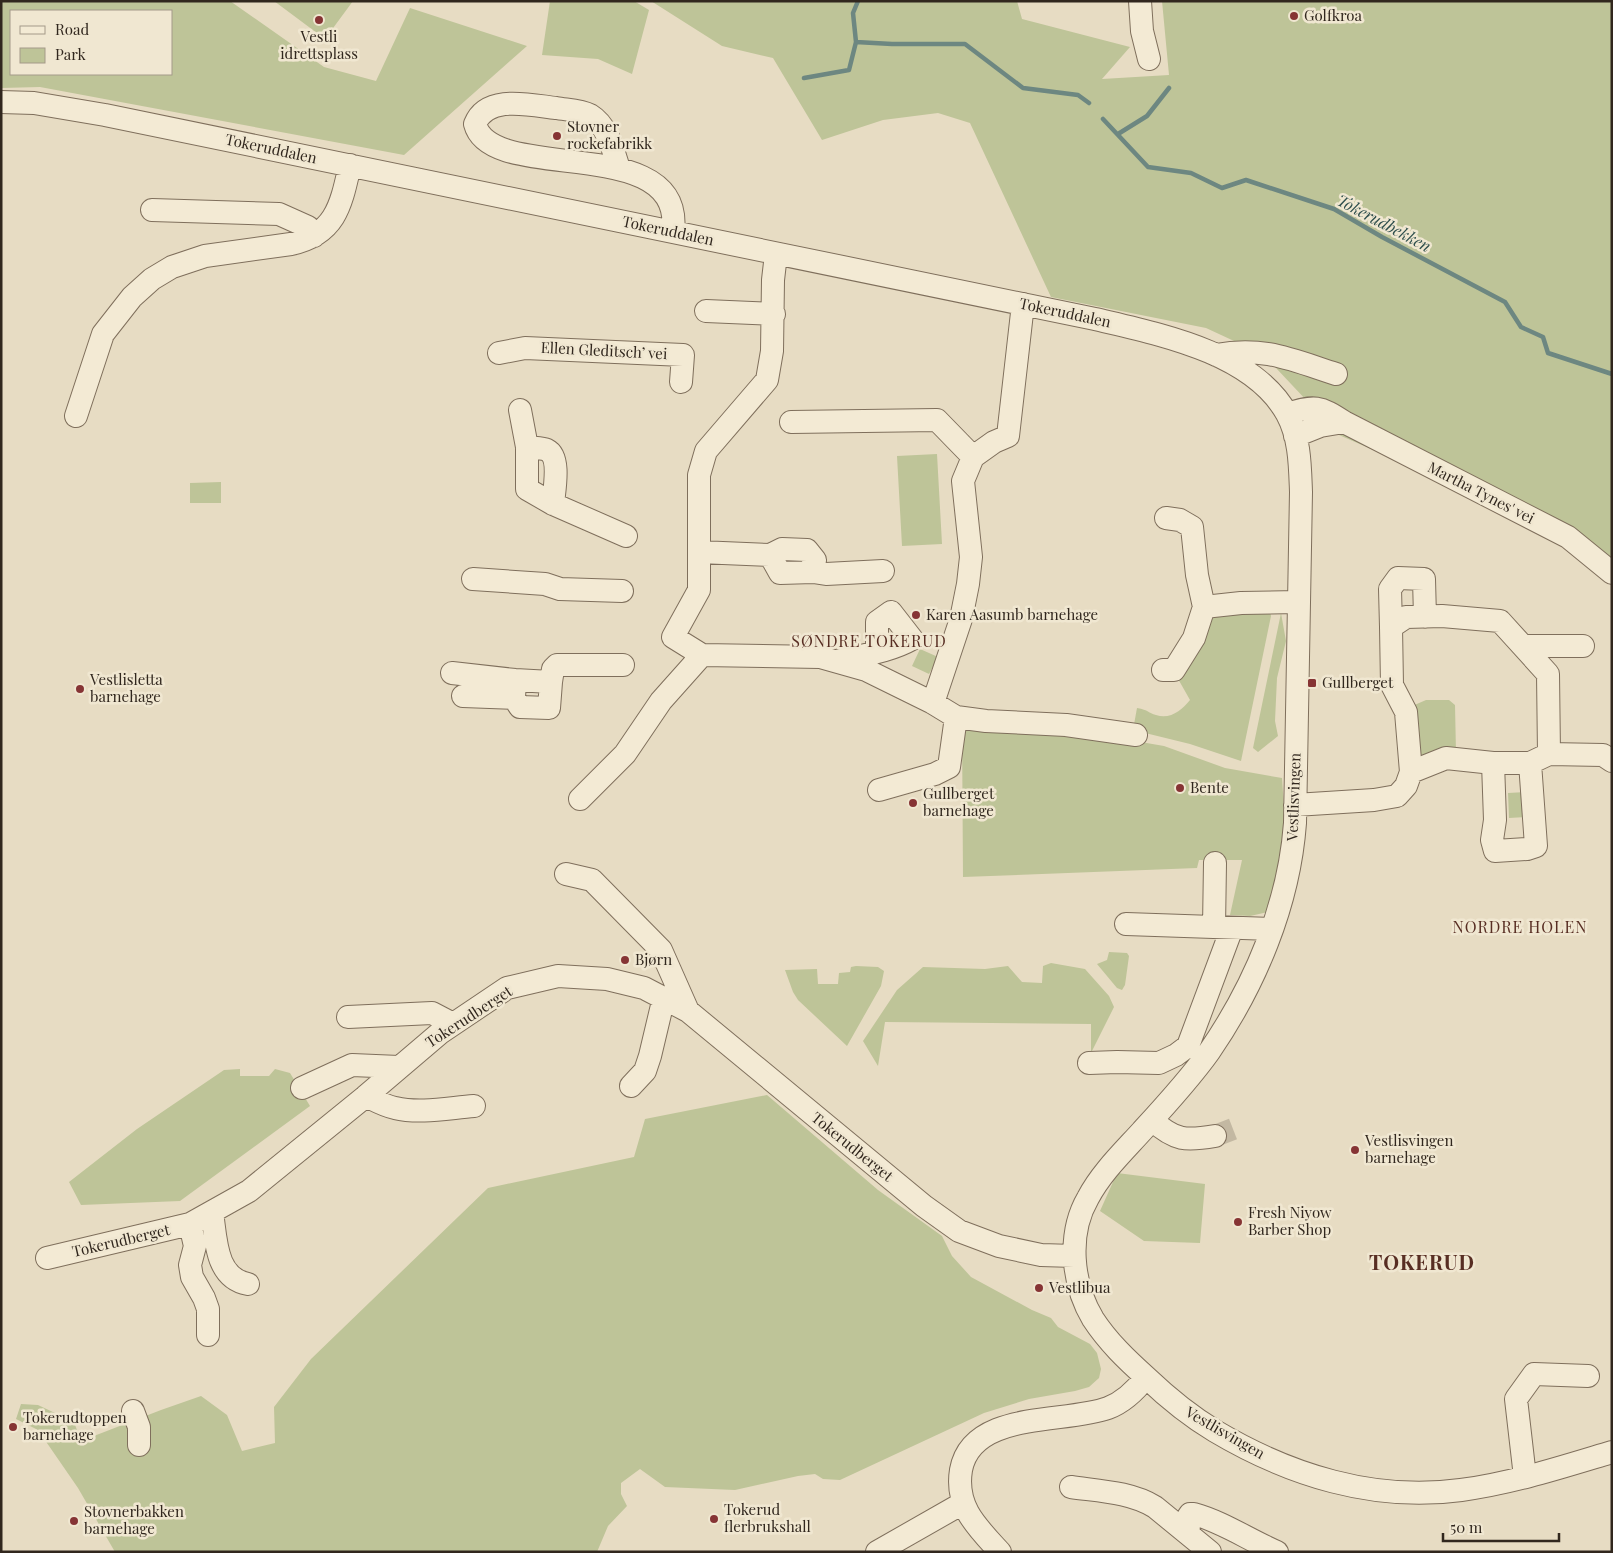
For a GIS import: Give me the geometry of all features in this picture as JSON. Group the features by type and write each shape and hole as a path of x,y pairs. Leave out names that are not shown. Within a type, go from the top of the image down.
{"street":[{"path":"1140,1 1142,31 1149,58"},
{"name":"Tokeruddalen","path":"1,102 34,102 77,110 1135,328 1216,356 1255,377 1267,388 1287,414 1295,436"},
{"path":"619,169 609,139 601,126 590,116 580,111 526,104 501,104 481,112 474,124 480,136 514,153 619,169 639,175 654,183 664,193 674,212 673,232"},
{"path":"76,416 103,334 132,297 152,279 172,266 205,256 291,244 314,236 326,226 340,205 350,165"},
{"path":"152,210 279,214 308,227 314,236"},
{"path":"776,254 773,280 772,350 767,380 706,450 699,475 699,590 673,637 702,656 820,657 866,670 933,703 956,717 986,721 1066,725 1136,735"},
{"path":"933,703 961,619 968,584 971,557 963,481 972,457 994,442 1008,436 1023,304"},
{"path":"706,311 774,314"},
{"name":"Ellen Gleditsch’ vei","path":"499,353 525,348 683,355 681,382"},
{"path":"1216,356 1243,352 1270,353 1336,374"},
{"name":"Martha Tynes' vei","path":"1287,414 1309,408 1326,411 1532,520 1568,537 1612,573"},
{"path":"520,410 527,447 547,450 554,456 556,471 554,504 626,536"},
{"path":"791,422 937,420 972,457"},
{"path":"1295,436 1320,426 1344,422"},
{"name":"Vestlisvingen","path":"1295,436 1300,459 1296,805 1294,842 1285,889 1272,929 1252,977 1226,1026 1198,1067 1105,1172 1087,1199 1078,1222 1075,1242 1074,1256 1079,1285 1092,1317 1121,1354 1180,1407 1215,1431 1263,1456 1327,1481 1376,1490 1418,1493 1458,1491 1525,1477 1612,1452"},
{"path":"1163,670 1174,670 1194,638 1204,607 1197,575 1192,527 1180,520 1166,518"},
{"path":"699,552 770,554 782,548 807,550 815,560 813,572 826,574 883,571"},
{"path":"1296,805 1374,800 1397,796 1406,786 1410,772 1406,712 1392,685 1390,589 1398,578 1424,579 1425,617"},
{"path":"472,579 545,584 560,590 622,591"},
{"path":"1204,607 1241,603 1298,602"},
{"path":"1391,627 1406,618 1442,616 1500,621 1548,674 1540,758 1536,846 1527,849 1496,851 1492,840 1496,820 1494,763"},
{"path":"1524,646 1583,646"},
{"path":"836,662 877,652"},
{"path":"580,798 625,754 661,701 702,656"},
{"path":"463,696 551,682 553,669 557,665 623,665"},
{"path":"452,673 515,689"},
{"path":"879,790 935,774 949,767 956,717"},
{"path":"1410,772 1446,758 1494,763 1540,758 1603,755 1612,761"},
{"path":"1089,1064 1117,1062 1159,1063 1176,1056 1188,1046 1223,928 1215,863"},
{"path":"566,874 592,880 661,950 688,1011"},
{"path":"1126,924 1272,929"},
{"name":"Tokerudberget","path":"48,1258 190,1224 212,1212 249,1191 453,1024 507,988 558,976 607,979 644,988 664,997 688,1011 948,1224 968,1234 1020,1252 1074,1256"},
{"path":"631,1086 645,1071 664,997"},
{"path":"348,1017 432,1013 453,1024"},
{"path":"302,1088 352,1065 399,1067"},
{"path":"366,1096 389,1107 407,1110 423,1111 474,1106"},
{"path":"1152,1120 1164,1131 1177,1138 1192,1140 1215,1136"},
{"path":"212,1212 217,1249 222,1265 231,1277 248,1284"},
{"path":"190,1224 195,1246 190,1265 192,1277 208,1309 208,1335"},
{"path":"1525,1477 1516,1399 1534,1374 1588,1376"},
{"path":"878,1552 953,1514 965,1456 985,1435 1020,1423 1081,1415 1110,1407 1135,1391 1146,1377"},
{"path":"133,1411 139,1428 139,1445"},
{"path":"1071,1487 1151,1499 1188,1525 1210,1552"},
{"path":"953,1514 974,1523 1000,1552"},
{"path":"1188,1525 1190,1514 1194,1514 1218,1522 1277,1552"}],"green space":[{"path":"1,1 230,1 324,67 376,81 410,8 527,46 404,155 40,87 1,88"},
{"name":"Vestli idrettsplass","path":"274,1 353,1 325,39"},
{"path":"550,1 634,1 649,10 632,74 598,59 542,55"},
{"path":"651,1 1017,1 1022,19 1130,47 1102,79 1169,75 1162,1 1612,1 1612,573 1532,519 1339,435 1276,368 1247,347 1206,328 1051,297 970,123 938,113 883,120 822,140 773,58 722,46"},
{"path":"937,454 942,544 902,546 897,456"},
{"path":"221,482 221,503 190,503 190,483"},
{"path":"1269,609 1271,616 1241,761 1190,744 1133,730 1137,708 1156,715 1166,716 1175,713 1190,700 1177,677 1205,624 1217,613"},
{"path":"1281,613 1286,641 1277,678 1275,721 1278,736 1258,752 1253,748"},
{"path":"920,649 938,657 929,674 912,666"},
{"path":"1426,700 1449,700 1455,705 1456,753 1415,760 1410,707"},
{"path":"962,725 1100,735 1164,746 1225,768 1282,778 1285,822 1282,855 1268,912 1250,916 1230,915 1242,860 1199,860 1197,868 963,877"},
{"path":"1526,792 1527,817 1509,818 1508,793"},
{"path":"1109,952 1127,953 1129,956 1125,985 1122,990 1117,988 1097,964 1107,960"},
{"path":"1051,963 1085,969 1109,996 1114,1007 1091,1053 1091,1024 885,1022 878,1066 863,1041 897,990 923,967 985,969 1008,966 1022,982 1042,983 1043,966"},
{"path":"851,967 878,967 884,971 881,986 847,1046 798,1000 785,970 817,969 818,984 838,984 839,973 850,972"},
{"path":"240,1069 240,1076 269,1076 275,1069 290,1073 310,1106 180,1201 81,1205 69,1182 137,1129 224,1070"},
{"path":"767,1095 878,1190 942,1236 952,1256 971,1277 1032,1310 1051,1318 1058,1327 1090,1344 1097,1353 1101,1369 1099,1378 1089,1387 1029,1399 984,1413 840,1480 823,1479 815,1474 735,1490 665,1487 640,1469 621,1483 621,1494 627,1506 608,1526 597,1552 115,1552 78,1488 38,1430 16,1419 21,1404 38,1405 74,1422 81,1441 201,1396 227,1415 242,1451 275,1443 274,1407 311,1359 488,1188 634,1157 645,1119"},
{"path":"1117,1173 1205,1184 1200,1243 1144,1241 1100,1211"}],"waterway":[{"path":"856,42 853,13 858,1"},
{"name":"Tokerudbekken","path":"804,78 849,70 856,42 965,44 1023,88 1078,95 1089,103"},
{"path":"1118,134 1147,116 1169,88"},
{"name":"Tokerudbekken","path":"1103,119 1148,167 1191,173 1222,188 1246,180 1334,209 1382,237 1505,302 1521,327 1543,337 1548,353 1612,374"}],"tunnel":[{"path":"1215,1136 1233,1129"}],"place":[{"name":"Golfkroa","path":"1294,16"},
{"name":"Vestli idrettsplass","path":"319,20"},
{"name":"Stovner rockefabrikk","path":"557,136"},
{"name":"Karen Aasumb barnehage","path":"916,615"},
{"name":"Gullberget","path":"1312,683"},
{"name":"Vestlisletta barnehage","path":"80,689"},
{"name":"Bente","path":"1180,788"},
{"name":"Gullberget barnehage","path":"913,803"},
{"name":"Bjørn","path":"625,960"},
{"name":"Vestlisvingen barnehage","path":"1355,1150"},
{"name":"Fresh Niyow Barber Shop","path":"1238,1222"},
{"name":"Vestlibua","path":"1039,1288"},
{"name":"Tokerudtoppen barnehage","path":"13,1427"},
{"name":"Tokerud flerbrukshall","path":"714,1519"},
{"name":"Stovnerbakken barnehage","path":"74,1521"}],"district":[{"name":"SØNDRE TOKERUD","path":"869,641"},
{"name":"NORDRE HOLEN","path":"1520,927"},
{"name":"TOKERUD","path":"1422,1263"}]}
